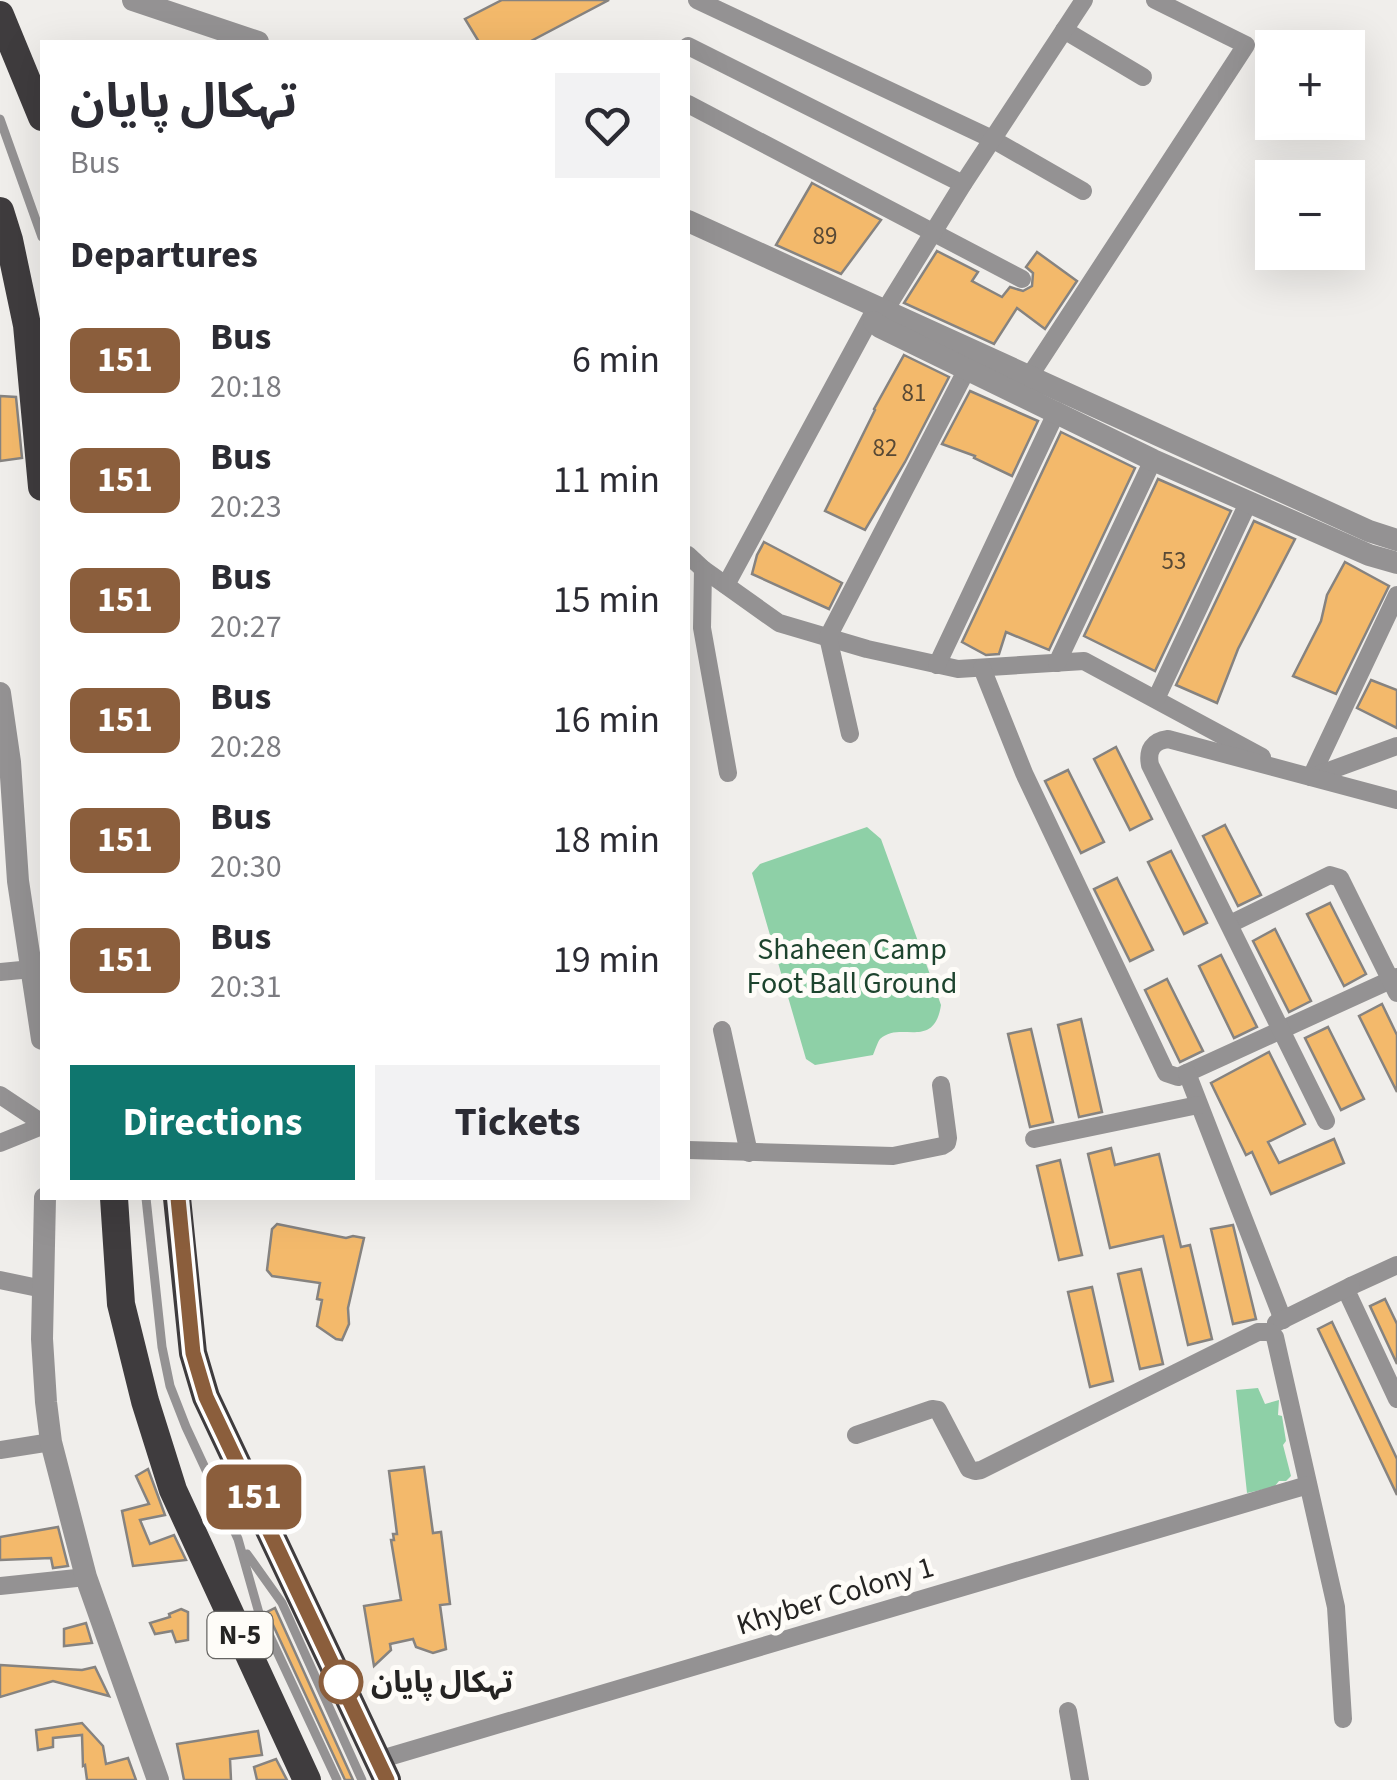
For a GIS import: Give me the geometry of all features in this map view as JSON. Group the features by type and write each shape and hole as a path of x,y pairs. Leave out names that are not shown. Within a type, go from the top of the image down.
{"highway":[{"path":"0,15 40,112"},
{"path":"0,211 27,325 40,465"},
{"name":"N-5","path":"114,1200 122,1304 173,1490 306,1780"},
{"name":"N-5","path":"178,1200 193,1353 206,1397 376,1773"}],"street":[{"path":"132,0 252,40"},
{"path":"697,0 992,139 1083,191"},
{"path":"726,585 872,310 932,232 1084,0"},
{"path":"1029,377 1246,45 1155,0"},
{"path":"1064,30 1142,77"},
{"path":"690,47 963,184"},
{"path":"690,105 1022,279"},
{"path":"690,222 872,310 1397,540"},
{"path":"872,310 880,327 966,371 1248,503 1369,555 1397,563"},
{"path":"850,734 828,638 966,371"},
{"path":"937,665 1057,411"},
{"path":"1057,663 1153,460"},
{"path":"1156,700 1248,503"},
{"path":"693,561 779,623 867,649 958,669 1084,661 1289,771"},
{"path":"693,561 728,773"},
{"path":"1312,777 1397,595"},
{"path":"982,668 1024,774 1166,1074 1178,1077 1282,1028 1395,983 1336,876 1330,875 1230,924"},
{"path":"0,694 10,762 18,881 40,1025"},
{"path":"1326,1121 1148,755 1159,740 1168,739 1397,800"},
{"path":"1312,777 1397,746"},
{"path":"0,972 32,969"},
{"path":"722,1030 749,1153"},
{"path":"1186,1073 1283,1320"},
{"path":"690,1150 893,1156 942,1146 948,1138 941,1085"},
{"path":"1,1097 40,1123"},
{"path":"1034,1138 1198,1105"},
{"path":"0,1143 40,1125"},
{"path":"45,1200 42,1339 51,1442 86,1577 158,1780"},
{"path":"856,1435 938,1410 969,1469 981,1470 1397,1264"},
{"path":"0,1280 43,1288"},
{"path":"1351,1286 1347,1292 1349,1299 1397,1398"},
{"path":"1258,1332 1270,1332 1275,1337 1336,1607 1343,1719"},
{"path":"0,1450 51,1442"},
{"name":"Khyber Colony 1","path":"376,1773 1308,1485"},
{"path":"0,1586 86,1577"},
{"path":"1068,1710 1080,1780"}],"lane":[{"path":"0,119 40,231"},
{"path":"146,1200 162,1347 170,1386 186,1428 238,1539 282,1602 376,1773"},
{"path":"238,1539 259,1613 337,1780"}],"green space":[{"name":"Shaheen Camp Foot Ball Ground","path":"867,827 881,839 941,1005 937,1019 924,1031 888,1034 880,1039 873,1055 815,1065 806,1059 752,873 760,864"},
{"path":"1258,1388 1265,1404 1279,1400 1278,1415 1282,1416 1286,1441 1283,1445 1291,1476 1274,1487 1247,1493 1236,1390"}],"building":[{"path":"502,0 609,0 533,40 478,40 465,19"},
{"path":"812,183 881,220 841,274 776,245"},
{"path":"937,251 978,272 972,281 1002,297 1010,287 1023,291 1032,286 1033,273 1026,267 1037,252 1077,281 1045,329 1017,308 994,344 904,303"},
{"path":"904,355 949,377 865,530 825,511"},
{"path":"970,391 1038,421 1012,476 942,444"},
{"path":"0,396 16,397 22,458 0,461"},
{"path":"1061,432 1135,468 1049,650 1006,632 999,654 986,655 962,642"},
{"path":"1158,479 1231,511 1155,671 1084,636"},
{"path":"1254,521 1295,539 1238,649 1217,703 1176,685"},
{"path":"764,542 842,583 829,609 752,574"},
{"path":"1345,562 1389,586 1336,694 1293,676"},
{"path":"1371,680 1397,690 1397,728 1357,708"},
{"path":"1116,747 1152,819 1130,830 1094,759"},
{"path":"1068,770 1104,842 1081,853 1045,781"},
{"path":"1225,825 1261,895 1238,906 1203,836"},
{"path":"1171,851 1207,923 1184,934 1148,862"},
{"path":"1117,878 1153,950 1130,961 1094,889"},
{"path":"1330,903 1366,974 1344,986 1307,914"},
{"path":"1275,929 1311,1001 1289,1012 1253,941"},
{"path":"1221,955 1257,1027 1234,1038 1199,966"},
{"path":"1167,979 1203,1051 1180,1062 1145,990"},
{"path":"1382,1004 1397,1035 1397,1092 1359,1016"},
{"path":"1081,1019 1102,1112 1079,1117 1058,1025"},
{"path":"1328,1027 1364,1099 1341,1110 1305,1038"},
{"path":"1031,1029 1053,1122 1030,1127 1008,1034"},
{"path":"1269,1052 1305,1124 1268,1142 1279,1163 1334,1139 1344,1163 1271,1194 1252,1152 1246,1155 1211,1083"},
{"path":"1111,1148 1115,1165 1159,1154 1181,1247 1190,1245 1212,1339 1188,1345 1163,1236 1110,1248 1088,1154"},
{"path":"1060,1160 1082,1255 1059,1260 1037,1166"},
{"path":"277,1224 364,1238 348,1308 349,1324 342,1340 317,1326 322,1300 317,1299 320,1283 272,1276 267,1270 272,1229"},
{"path":"1233,1225 1256,1319 1233,1324 1211,1229"},
{"path":"1141,1269 1163,1364 1140,1369 1118,1274"},
{"path":"1092,1287 1113,1381 1090,1387 1068,1292"},
{"path":"1385,1299 1397,1324 1397,1364 1370,1306"},
{"path":"1332,1322 1397,1459 1397,1495 1318,1329"},
{"path":"424,1467 433,1533 441,1532 450,1604 440,1605 446,1649 433,1653 416,1647 413,1639 390,1644 391,1650 374,1666 364,1606 401,1600 391,1540 397,1534 389,1471"},
{"path":"148,1469 165,1515 140,1520 150,1544 174,1535 186,1560 133,1566 122,1511 149,1504 136,1476"},
{"path":"58,1527 68,1566 53,1568 51,1558 0,1560 0,1537"},
{"path":"275,1608 353,1780 345,1780 267,1612"},
{"path":"181,1609 188,1612 188,1640 176,1642 172,1631 155,1634 150,1623"},
{"path":"86,1623 92,1643 64,1646 64,1629"},
{"path":"0,1665 82,1670 95,1667 109,1696 53,1681 0,1697"},
{"path":"82,1723 103,1746 106,1764 128,1758 136,1780 87,1780 82,1735 53,1738 53,1747 38,1750 36,1730"},
{"path":"258,1731 262,1755 230,1759 231,1780 184,1780 177,1744"},
{"path":"276,1759 287,1780 257,1780 254,1767"}],"bus line":[{"name":"151","path":"178,1200 193,1353 206,1397 387,1780"}],"place":[{"name":"تہکال پایان","path":"341,1682"}]}
